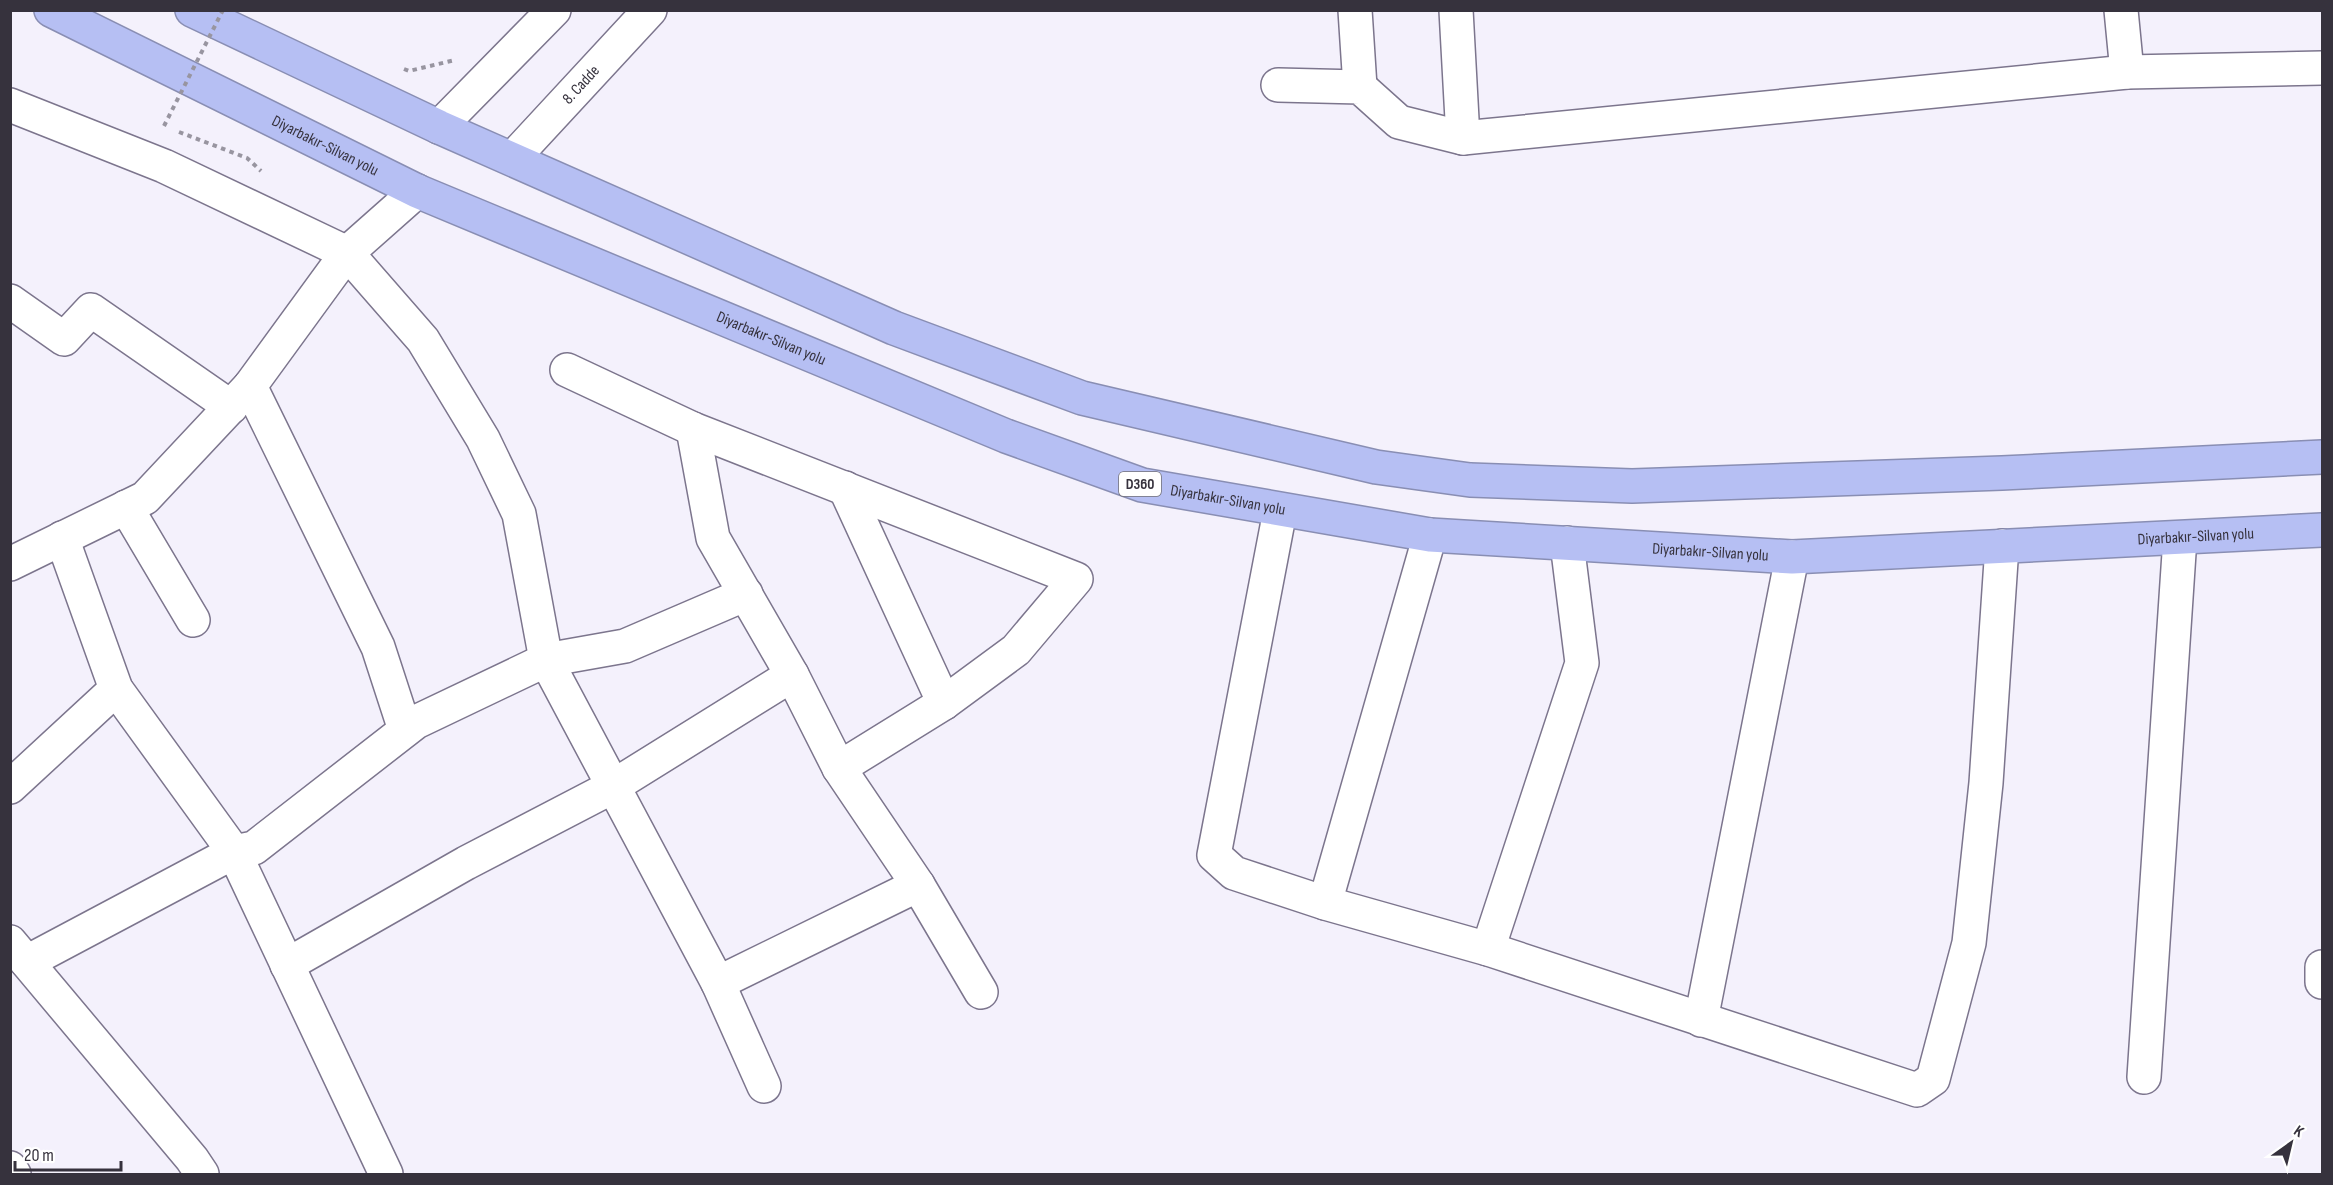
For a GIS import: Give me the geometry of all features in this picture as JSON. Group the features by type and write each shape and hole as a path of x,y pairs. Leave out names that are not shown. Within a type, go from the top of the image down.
{"highway":[{"name":"Diyarbakır-Silvan yolu","path":"51,10 417,191 1006,436 1142,485 1280,511 1430,535 1792,557 2322,530"},
{"path":"192,10 439,127 894,328 1082,398 1376,467 1470,480 1632,486 2002,473 2322,457"}],"street":[{"path":"439,127 554,10"},
{"name":"8. Cadde","path":"513,158 650,10"},
{"path":"1355,10 1360,87"},
{"path":"1456,10 1463,138"},
{"path":"2121,10 2127,72"},
{"path":"1278,85 1360,87 1399,122 1463,138 2127,72 2322,68"},
{"path":"10,105 164,166 347,254 423,340 488,450 519,514 546,660 612,788 718,983 764,1086"},
{"path":"17,550 62,538 145,498 241,396 347,254 417,191"},
{"path":"10,302 64,339 91,310 241,396 378,647 405,730"},
{"path":"567,370 693,429 1076,579 1016,650 944,702 839,768"},
{"path":"693,429 713,538 792,675 839,768 918,885 981,992"},
{"path":"845,488 944,702"},
{"path":"126,507 193,620"},
{"path":"1280,511 1214,855 1234,873 1325,903 1488,949 1917,1090 1933,1079 1969,943 1986,783 2002,546"},
{"path":"1325,903 1430,535"},
{"path":"62,538 116,689 234,852 386,1174"},
{"path":"2144,1077 2180,538"},
{"path":"1488,949 1582,663 1567,543"},
{"path":"1701,1020 1792,557"},
{"path":"202,1174 192,1159 19,952 234,852 254,848 416,722 546,660 625,646 746,594"},
{"path":"286,965 466,863 612,788 792,675"},
{"path":"10,787 116,689"},
{"path":"718,983 918,885"},
{"path":"2322,967 2322,982"},
{"path":"10,1168 14,1174"}],"path":[{"path":"164,126 223,10"},
{"path":"398,67 409,70 459,59"}]}
